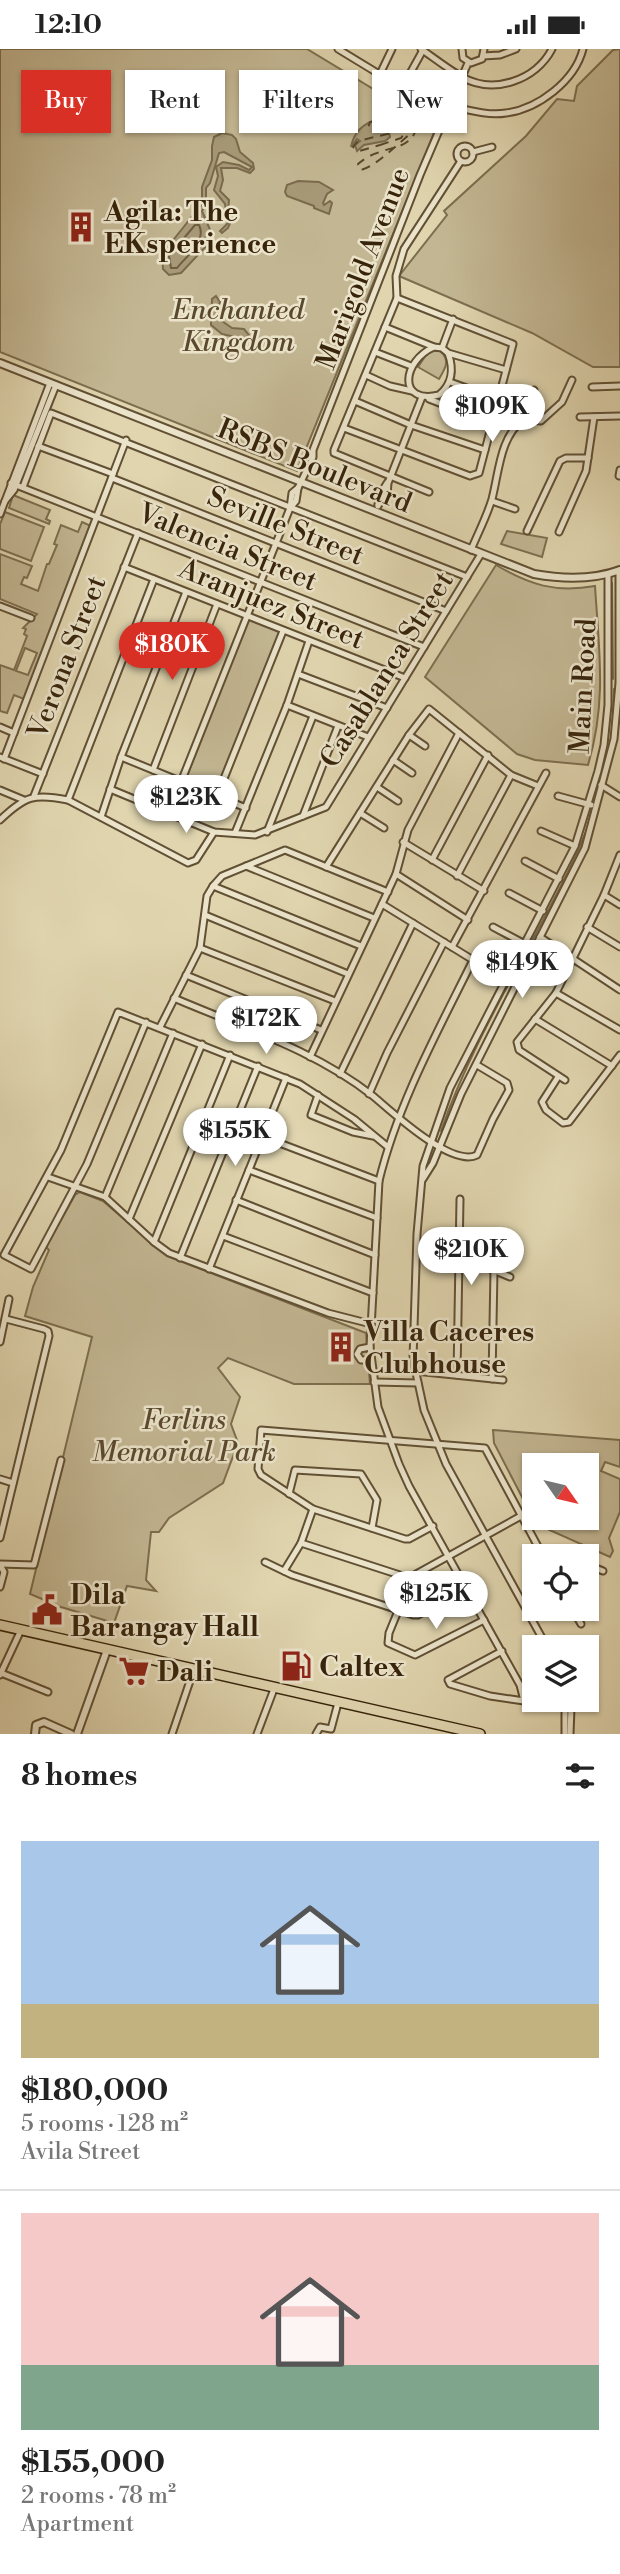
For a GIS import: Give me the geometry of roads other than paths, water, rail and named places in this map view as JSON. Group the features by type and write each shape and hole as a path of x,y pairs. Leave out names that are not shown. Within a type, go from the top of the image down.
{"highway":[{"path":"0,1625 480,1734"}],"street":[{"path":"338,49 374,70"},
{"path":"356,58 360,49"},
{"path":"382,70 392,49"},
{"path":"462,49 463,58 468,63 477,63 484,53 500,55 516,49"},
{"path":"467,79 483,84 509,84 541,65 552,49"},
{"path":"467,109 492,114 516,112 526,108 562,84 573,71 583,49"},
{"path":"411,70 422,50 451,70"},
{"name":"Marigold Avenue","path":"466,70 468,63"},
{"name":"Marigold Avenue","path":"181,782 290,508 296,501 299,485 313,457 313,450 439,133"},
{"path":"461,161 457,153 461,148 466,146 473,152"},
{"path":"473,152 492,147"},
{"path":"461,161 470,161 473,152"},
{"path":"429,492 389,480 334,450 397,298 396,276 404,249 461,161"},
{"path":"344,428 470,475 479,473 513,344 397,298"},
{"path":"442,348 453,319"},
{"path":"385,327 442,348 447,353 452,366 450,383 439,395 424,397"},
{"path":"412,391 409,383 411,366 422,353 434,347"},
{"path":"375,352 411,366"},
{"path":"447,353 506,370"},
{"name":"RSBS Boulevard","path":"0,363 299,485 376,509 471,550 534,573 567,578 607,575 620,570"},
{"path":"366,375 491,423"},
{"path":"524,419 541,421 562,403 572,380"},
{"path":"450,383 498,398"},
{"path":"0,514 5,501 12,494 13,484 53,384"},
{"path":"592,387 620,386"},
{"path":"471,550 492,501 502,453 516,425 524,419 534,390"},
{"path":"376,509 387,495 389,480 424,397"},
{"path":"355,401 411,425 485,450"},
{"path":"23,487 51,412 467,577"},
{"path":"580,417 620,417"},
{"path":"559,532 586,471 594,417"},
{"path":"43,774 2,758 126,440"},
{"name":"Seville Street","path":"38,446 446,611"},
{"path":"527,531 560,461 566,458 588,458"},
{"path":"619,476 620,470"},
{"name":"Valencia Street","path":"13,484 424,647"},
{"path":"492,501 515,509"},
{"name":"Verona Street","path":"34,796 138,533"},
{"name":"Casablanca Street","path":"303,816 326,807 481,554"},
{"name":"Aranjuez Street","path":"124,567 405,678"},
{"name":"Main Road","path":"421,1182 440,1147 461,1094 579,861 597,807 617,741 620,570"},
{"name":"Main Road","path":"540,1635 437,1444 418,1383 412,1342 421,1182 430,1143 450,1089 559,879 575,846 588,805 605,737 609,683 607,575"},
{"path":"68,800 154,579"},
{"path":"102,817 121,757 186,592"},
{"path":"153,770 217,604"},
{"path":"0,605 31,618"},
{"path":"217,796 283,631"},
{"path":"235,834 287,705 309,641"},
{"path":"298,674 387,708"},
{"path":"609,683 619,684"},
{"path":"287,705 369,737"},
{"path":"326,867 393,760 429,709 510,775 538,786"},
{"path":"267,832 313,716"},
{"path":"110,789 214,832 256,835 267,832 303,816 338,726"},
{"path":"0,727 14,733"},
{"path":"310,1057 396,874 403,842 459,733"},
{"path":"410,734 425,746"},
{"path":"605,737 617,741"},
{"path":"432,860 488,755"},
{"path":"121,757 246,808"},
{"path":"393,760 412,773"},
{"path":"452,947 546,773"},
{"path":"457,876 510,775"},
{"path":"594,783 603,785 620,797"},
{"path":"377,787 398,801"},
{"path":"0,790 24,800"},
{"path":"0,820 24,800 34,796 46,795 68,800 188,863 196,860 214,832"},
{"path":"558,796 597,807"},
{"path":"360,813 384,828"},
{"path":"541,831 575,846"},
{"path":"403,842 484,891"},
{"path":"160,1027 200,948 207,896 222,876 285,850 388,892"},
{"path":"565,1080 519,1050 517,1046 519,1038 556,993 604,895 620,855"},
{"path":"525,861 559,879"},
{"path":"246,866 374,918"},
{"path":"396,874 468,920"},
{"path":"214,886 361,946"},
{"path":"509,893 543,911"},
{"path":"604,895 620,905"},
{"path":"382,904 505,983"},
{"path":"205,915 348,974"},
{"path":"340,1074 413,923"},
{"path":"493,927 526,944"},
{"path":"587,927 620,947"},
{"path":"540,937 620,990"},
{"path":"369,1094 444,942"},
{"path":"200,948 335,1001"},
{"path":"473,960 417,1075 388,1147 379,1181 370,1347 379,1407 390,1441 410,1486 502,1651 523,1691 524,1701 490,1696 450,1684 448,1680 502,1651"},
{"path":"186,975 321,1030"},
{"path":"556,993 620,1030"},
{"path":"174,998 310,1057 369,1094 430,1143 465,1157 474,1157 509,1090 507,1083 477,1065"},
{"path":"146,1022 87,1164 31,1269 4,1255 48,1177 118,1012 146,1022 160,1027 286,1078 354,1119 388,1147"},
{"path":"535,1019 612,1066"},
{"path":"105,1197 173,1033"},
{"path":"129,1219 202,1044"},
{"path":"154,1242 230,1055"},
{"path":"558,1077 542,1102 546,1110 563,1123 569,1122 620,1055"},
{"path":"180,1258 258,1066"},
{"path":"209,1269 286,1078"},
{"path":"318,1095 311,1115 353,1132 374,1137"},
{"path":"261,1136 379,1181"},
{"path":"249,1170 377,1218"},
{"path":"48,1177 105,1197 154,1242 180,1258 328,1313 371,1324"},
{"path":"457,1375 460,1199"},
{"path":"236,1200 376,1255"},
{"path":"223,1236 373,1293"},
{"path":"459,1256 510,1277"},
{"path":"492,1379 494,1270"},
{"path":"0,1342 9,1299"},
{"path":"0,1538 49,1336 44,1329 6,1319"},
{"path":"370,1347 360,1349 357,1354 361,1360 371,1360"},
{"path":"415,1371 503,1380"},
{"path":"374,1381 418,1383"},
{"path":"300,1543 409,1578 522,1516 485,1448 261,1430 258,1469 261,1475 313,1509 409,1539 433,1526"},
{"path":"0,1587 4,1572 0,1564 34,1565 61,1460"},
{"path":"289,1495 295,1470 361,1474 377,1500 372,1528"},
{"path":"0,1479 13,1483"},
{"path":"284,1571 300,1543 313,1509"},
{"path":"265,1562 398,1611 418,1615 467,1589"},
{"path":"599,1569 603,1571"},
{"path":"398,1611 388,1633 388,1643 415,1655 484,1620"},
{"path":"21,1630 1,1674 48,1692"},
{"path":"77,1734 107,1650"},
{"path":"172,1734 194,1669"},
{"path":"257,1734 274,1689"},
{"path":"316,1734 320,1727 331,1729 338,1703"},
{"path":"568,1734 571,1712"},
{"path":"35,1734 36,1725 44,1722 71,1734"}],"water":[{"path":"372,121 372,133 389,133 390,137 385,141 364,145 357,151 355,145 360,141 357,139 351,147 355,136"},
{"path":"222,133 232,135 240,152 253,163 254,169 250,173 237,168 221,168 223,180 220,191 229,200 228,213 231,221 222,233 220,231 228,223 225,204 214,190 218,176 216,167 223,162 249,170 252,167 224,152 219,153 206,188 206,205 202,211 211,232 206,238 211,241 181,273 169,275 163,269 162,254 202,204 202,187 212,160 214,137"},
{"path":"298,181 319,182 333,190 327,194 323,203 332,203 329,214 287,196 287,185"},
{"path":"216,296 220,302 218,307 222,321 232,328 244,329 249,335 244,339 222,334 211,325 212,299"}],"waterway":[{"path":"612,583 613,679"},
{"path":"613,716 614,689"},
{"path":"441,1131 472,1057 564,880 590,821"}],"place":[{"name":"Agila: The EKsperience","path":"81,227"},
{"name":"Villa Caceres Clubhouse","path":"341,1347"},
{"name":"Dila Barangay Hall","path":"47,1610"},
{"name":"Caltex","path":"296,1666"},
{"name":"Dali","path":"134,1671"}],"park label":[{"name":"Enchanted Kingdom","path":"238,325"},
{"name":"Ferlins Memorial Park","path":"184,1435"}]}
